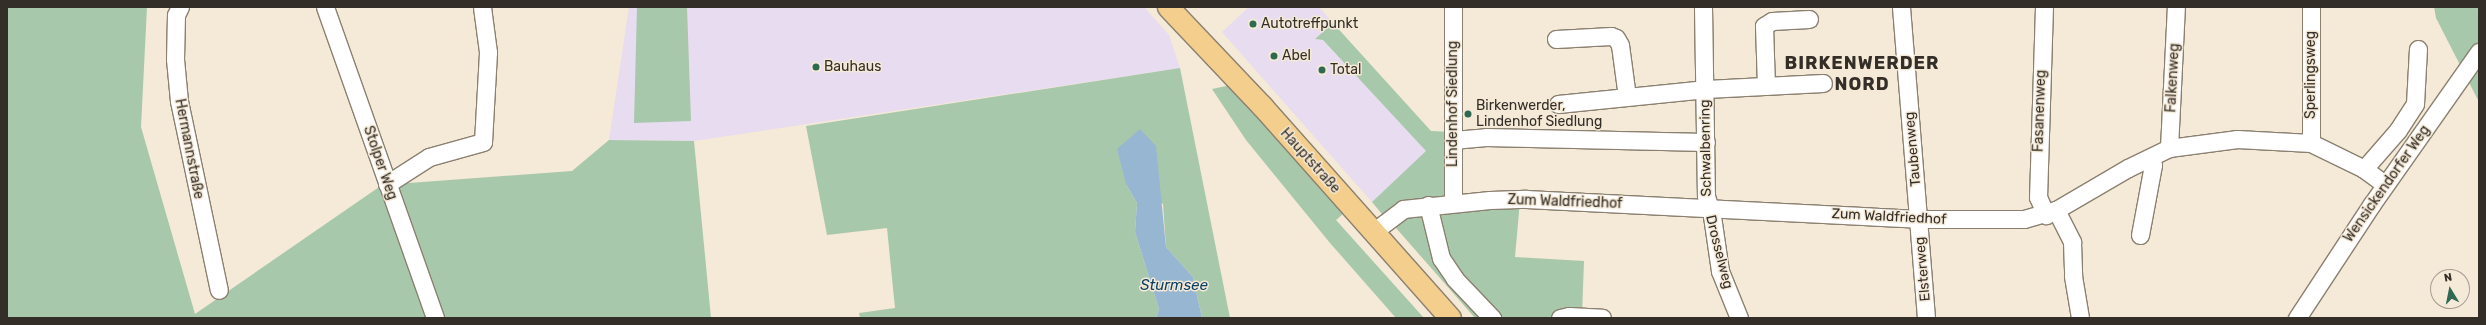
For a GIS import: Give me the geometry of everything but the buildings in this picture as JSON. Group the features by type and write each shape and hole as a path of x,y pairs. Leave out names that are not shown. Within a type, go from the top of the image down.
{"main road":[{"name":"Hauptstraße","path":"1168,7 1257,102 1450,318"}],"street":[{"name":"Hermannstraße","path":"180,7 176,15 175,59 179,101 219,290"},
{"name":"Stolper Weg","path":"326,7 435,318"},
{"path":"387,184 429,157 484,142 488,52 482,7"},
{"name":"Lindenhof Siedlung","path":"1452,7 1453,202"},
{"name":"Schwalbenring","path":"1704,7 1708,208"},
{"name":"Taubenweg","path":"1901,7 1918,220"},
{"name":"Fasanenweg","path":"2044,7 2038,197 2051,212 2072,242 2073,276 2080,318"},
{"name":"Falkenweg","path":"2169,148 2176,7"},
{"name":"Sperlingsweg","path":"2311,7 2311,143"},
{"path":"1766,86 1764,26 1772,21 1808,19"},
{"path":"1556,40 1611,36 1616,38 1620,45 1627,97"},
{"path":"2364,169 2398,130 2415,104 2418,49"},
{"name":"Wensickendorfer Weg","path":"2297,318 2385,184 2479,52"},
{"name":"Schwalbenring","path":"1558,104 1706,89 1823,83"},
{"path":"1453,140 1486,136 1706,142"},
{"name":"Zum Waldfriedhof","path":"1373,232 1396,212 1428,205 1453,202 1526,199 1918,220 2010,220 2051,212 2169,148 2237,139 2311,143 2364,169 2385,184"},
{"path":"2140,235 2153,165 2151,157"},
{"path":"1428,205 1440,258 1455,279 1492,318"},
{"name":"Drosselweg","path":"1708,208 1712,216 1720,271 1739,318"},
{"name":"Elsterweg","path":"1918,220 1926,318"},
{"path":"1560,318 1569,316 1602,318"}],"shaded area":[{"path":"629,7 1144,7 1169,35 1180,68 694,141 609,140"},
{"path":"1249,7 1319,7 1333,23 1315,39 1323,40 1427,151 1372,202 1222,32"}],"green space":[{"path":"7,7 147,7 141,127 195,314 382,185 572,171 609,140 694,141 711,318 7,318"},
{"path":"637,7 687,7 691,121 634,123"},
{"path":"2434,7 2477,7 2479,11 2479,102 2436,18"},
{"path":"1333,23 1431,131 1452,132 1452,201 1386,219 1372,202 1426,151 1323,40 1315,39"},
{"path":"1180,68 1230,318 1202,318 1193,277 1166,247 1163,204 1126,184 1137,203 1135,232 1159,309 1156,318 860,318 859,313 895,308 887,228 827,235 806,126"},
{"path":"1231,85 1266,122 1343,214 1336,220 1424,318 1396,318 1330,243 1246,140 1212,89"},
{"path":"1520,201 1515,257 1584,261 1582,315 1559,318 1494,318 1456,278 1430,207"},
{"path":"1427,207 1433,241 1490,318 1475,318 1389,220"}],"water":[{"name":"Sturmsee","path":"1140,129 1156,146 1166,247 1193,277 1202,318 1156,318 1159,309 1135,232 1137,203 1126,184 1117,149"}],"place":[{"name":"Autotreffpunkt","path":"1253,24"},
{"name":"Abel","path":"1274,56"},
{"name":"Bauhaus","path":"816,67"},
{"name":"Total","path":"1322,70"},
{"name":"Birkenwerder, Lindenhof Siedlung","path":"1468,114"}],"district":[{"name":"BIRKENWERDER NORD","path":"1862,74"}]}
